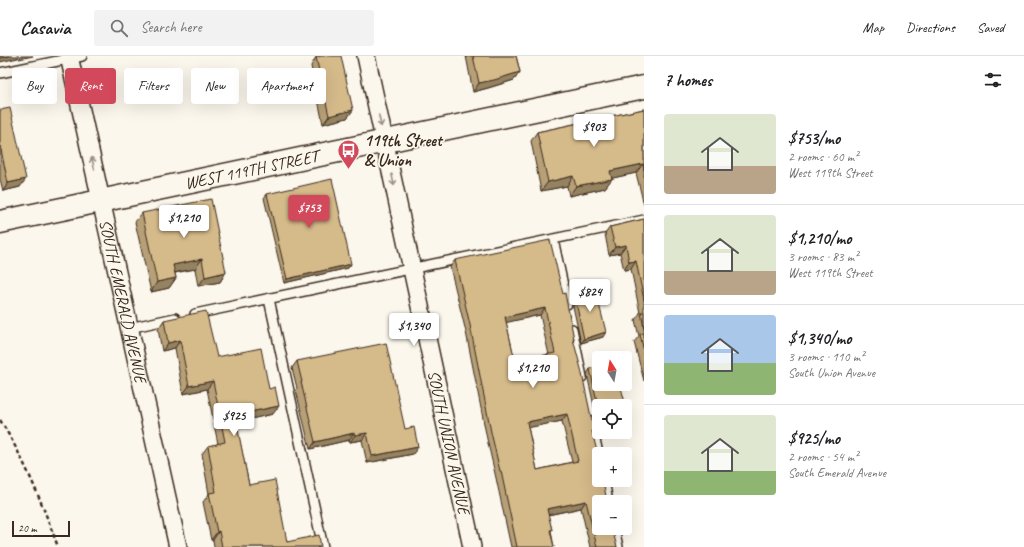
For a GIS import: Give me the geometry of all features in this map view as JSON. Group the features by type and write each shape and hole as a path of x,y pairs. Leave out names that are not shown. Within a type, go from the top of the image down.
{"street":[{"name":"SOUTH UNION AVENUE","path":"366,56 472,547"},
{"name":"SOUTH EMERALD AVENUE","path":"74,57 101,201 178,547"},
{"name":"WEST 119TH STREET","path":"0,222 644,87"}],"lane":[{"path":"0,73 74,57"},
{"path":"129,328 644,220"},
{"path":"553,239 584,388"},
{"path":"269,299 323,547"},
{"path":"589,411 597,447"},
{"path":"615,535 618,547"}],"path":[{"path":"0,420 23,459 38,493 58,547"}],"building":[{"path":"341,56 353,110 329,116 326,102 326,68 318,68 316,57"},
{"path":"473,56 516,56 520,72 479,83"},
{"path":"10,108 26,179 8,183 0,145 0,110"},
{"path":"644,109 644,170 643,164 610,171 612,179 576,186 573,176 548,182 537,132"},
{"path":"332,179 351,264 287,279 267,194"},
{"path":"211,199 226,272 205,277 202,259 173,265 176,278 157,282 142,213"},
{"path":"644,219 644,300 636,261 629,262 626,245 615,247 610,227"},
{"path":"550,240 563,294 565,293 573,339 592,421 592,439 594,439 596,447 592,447 592,487 604,487 606,495 592,495 592,526 586,501 547,509 554,547 517,547 491,432 470,325 455,260","holes":["545,308 555,353 515,361 505,317","567,414 578,461 537,470 527,422"]},
{"path":"595,288 606,332 584,339 574,293"},
{"path":"206,311 217,357 261,348 269,389 275,387 279,406 235,415 249,485 275,480 287,542 319,535 321,547 222,547 219,531 217,532 209,493 216,492 208,446 225,442 213,381 189,386 180,340 168,343 164,320"},
{"path":"641,312 644,312 644,329"},
{"path":"644,333 644,352 640,334"},
{"path":"386,343 405,429 414,427 418,447 372,456 367,433 355,435 354,433 315,442 297,361"},
{"path":"595,391 622,391 624,399 596,399"},
{"path":"594,535 614,535 617,547 597,547"}],"place":[{"name":"119th Street & Union","path":"348,170"}]}
